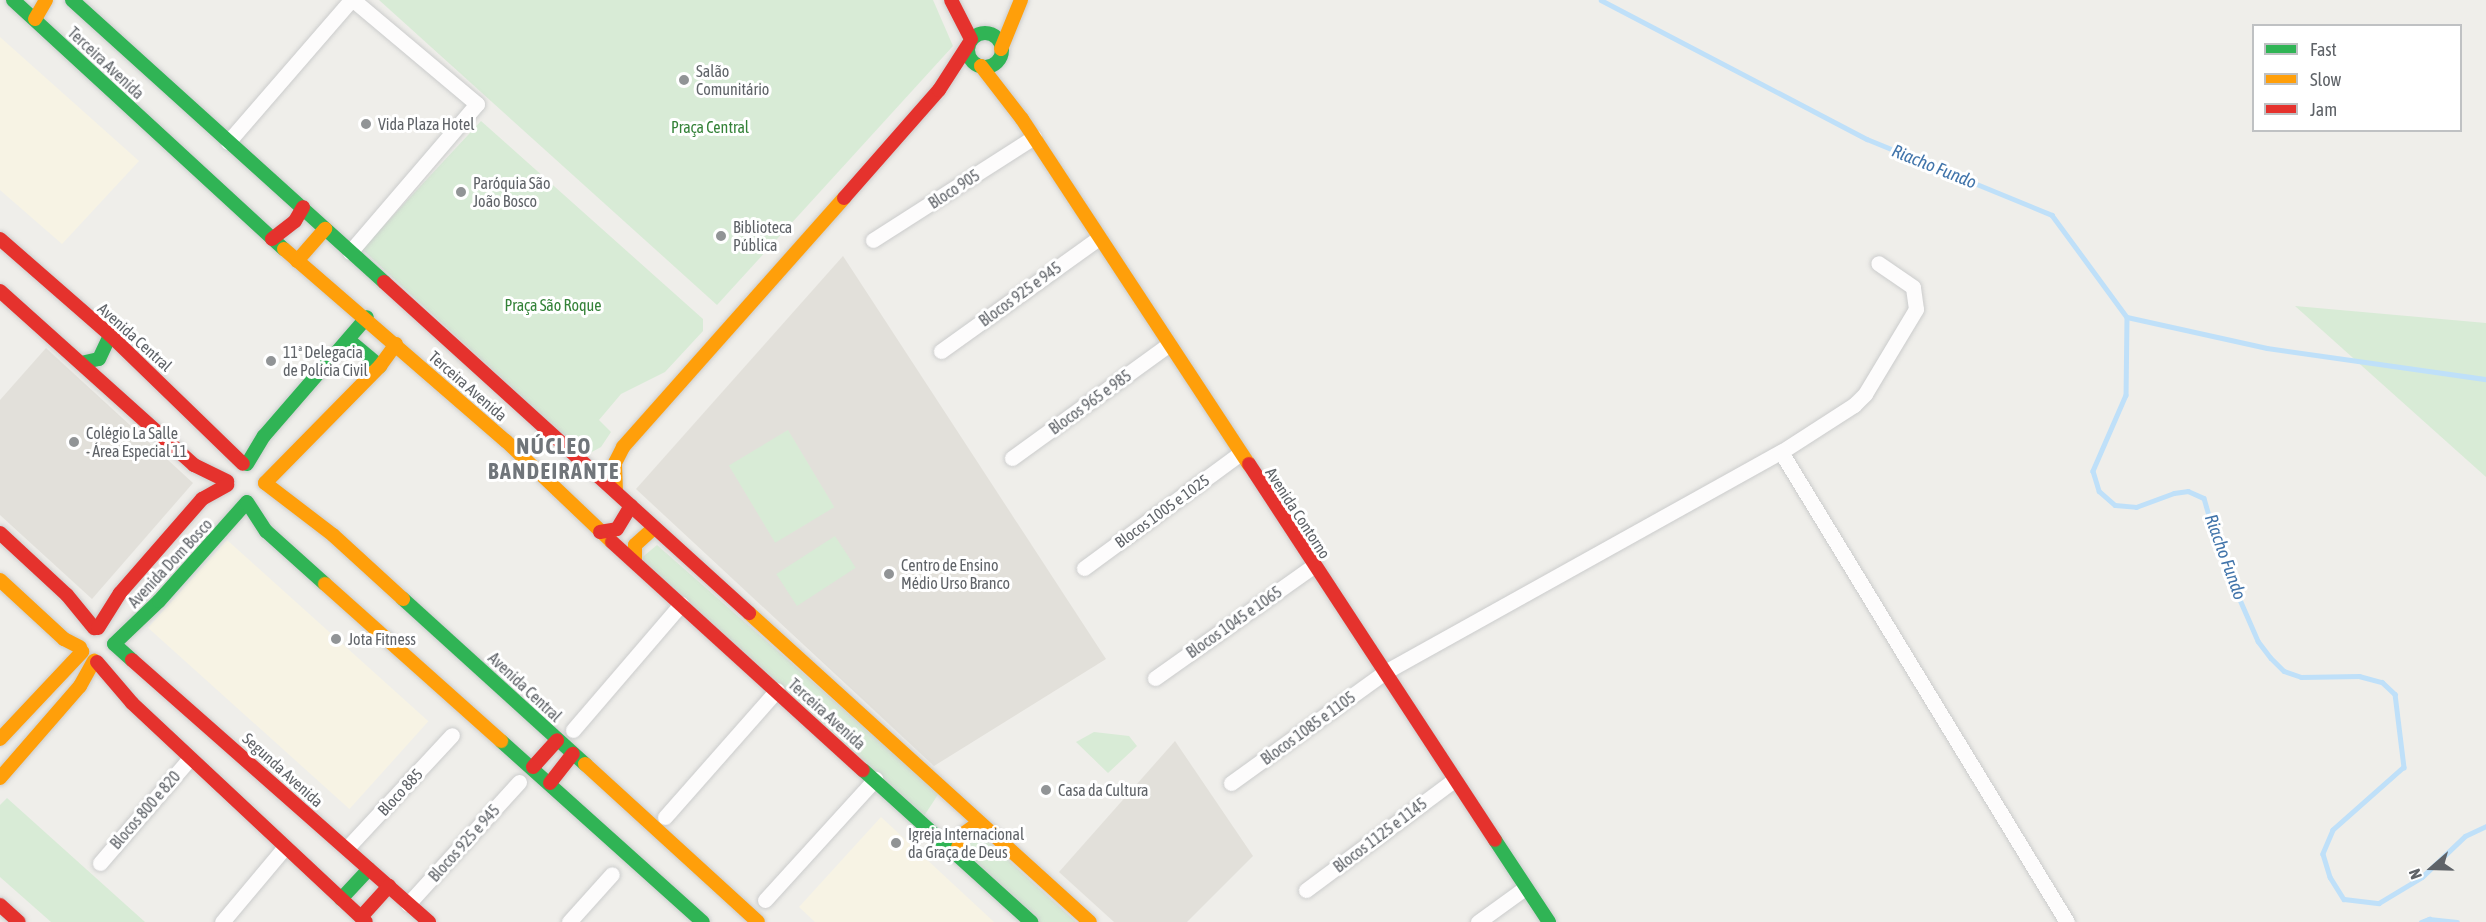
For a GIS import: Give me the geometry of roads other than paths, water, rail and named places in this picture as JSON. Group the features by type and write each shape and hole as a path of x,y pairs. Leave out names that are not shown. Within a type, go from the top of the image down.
{"main road":[{"name":"Terceira Avenida","path":"13,0 272,239 367,317 600,532 1031,922"},
{"path":"35,19 46,0"},
{"name":"Terceira Avenida","path":"72,0 586,463 654,528 1089,922"},
{"path":"952,0 977,38"},
{"path":"586,463 609,457 623,447 939,90 977,38 1015,0"},
{"path":"939,90 979,66 994,64 1021,0"},
{"path":"977,38 995,37 1001,51"},
{"path":"977,38 969,57 979,66"},
{"name":"Avenida Contorno","path":"1001,51 1022,119"},
{"name":"Avenida Contorno","path":"979,66 1034,137 1239,454 1549,922"},
{"path":"272,239 295,221 303,207"},
{"path":"297,261 325,229"},
{"name":"Avenida Central","path":"0,239 110,335 245,464"},
{"path":"0,291 194,465 227,483 233,496 247,502 266,531 533,767 703,922"},
{"path":"227,483 236,467 245,464 264,436 350,341 367,317"},
{"path":"81,363 99,358 110,335"},
{"path":"350,341 380,366"},
{"path":"265,483 380,366 396,344"},
{"path":"616,492 615,463 623,447"},
{"path":"245,464 260,470 265,483 263,493 247,502"},
{"name":"Avenida Dom Bosco","path":"96,628 120,593 202,499 227,483"},
{"name":"Avenida Central","path":"265,483 333,535 758,922"},
{"name":"Avenida Dom Bosco","path":"114,644 159,601 247,502"},
{"path":"600,532 617,529 631,506"},
{"path":"635,562 635,545 654,528"},
{"path":"0,533 67,595 96,628 110,634 114,644 111,653 96,662 80,686 0,778"},
{"path":"0,580 64,639 96,662 119,691 284,848 363,919 389,886"},
{"path":"0,739 81,650 83,635 96,628"},
{"name":"Segunda Avenida","path":"114,644 429,922"},
{"path":"533,767 558,740"},
{"path":"550,783 561,765 573,754"},
{"path":"0,756 12,765"},
{"path":"926,826 942,814 951,798"},
{"path":"956,853 963,834 979,823"},
{"path":"340,899 369,869"},
{"path":"0,904 19,922"}],"street":[{"path":"228,142 352,0 477,104 350,252"},
{"name":"Bloco 905","path":"873,240 1034,137"},
{"name":"Blocos 925 e 945","path":"941,351 1099,238"},
{"name":"Blocos 1085 e 1105","path":"1231,783 1385,672 1781,452 1835,419 1865,394 1916,309 1913,287 1878,263"},
{"name":"Blocos 965 e 985","path":"1012,458 1168,345"},
{"path":"1781,452 2067,922"},
{"name":"Blocos 1005 e 1025","path":"1084,568 1239,454"},
{"name":"Blocos 1045 e 1065","path":"1155,678 1313,566"},
{"path":"573,730 681,604"},
{"path":"666,818 777,690"},
{"name":"Bloco 885","path":"347,848 452,735"},
{"name":"Blocos 800 e 820","path":"100,863 190,758"},
{"path":"765,900 874,779"},
{"name":"Blocos 1125 e 1145","path":"1306,890 1454,780"},
{"name":"Blocos 925 e 945","path":"408,904 519,782"},
{"path":"222,922 284,848"},
{"path":"569,922 612,874"},
{"path":"1478,922 1525,888"}],"waterway":[{"name":"Riacho Fundo","path":"1601,0 1867,139 2052,215 2127,317 2126,395 2093,471 2099,491 2115,505 2136,507 2174,493 2188,491 2204,498 2220,554 2258,641 2271,658 2284,671 2301,677 2359,676 2382,682 2395,694 2404,767 2333,830 2323,854 2330,877 2344,899 2379,903 2422,877 2465,836 2486,826"},
{"path":"2127,317 2267,348 2486,379"},
{"name":"Riacho Fundo","path":"2421,922 2429,919 2457,922"}],"place":[{"name":"Salão Comunitário","path":"684,80"},
{"name":"Vida Plaza Hotel","path":"366,124"},
{"name":"Paróquia São João Bosco","path":"461,192"},
{"name":"Biblioteca Pública","path":"721,236"},
{"name":"11ª Delegacia de Polícia Civil","path":"271,361"},
{"name":"Colégio La Salle - Área Especial 11","path":"74,442"},
{"name":"Centro de Ensino Médio Urso Branco","path":"889,574"},
{"name":"Jota Fitness","path":"336,639"},
{"name":"Casa da Cultura","path":"1046,790"},
{"name":"Igreja Internacional da Graça de Deus","path":"896,843"}],"district":[{"name":"NÚCLEO BANDEIRANTE","path":"554,458"}],"park label":[{"name":"Praça Central","path":"710,127"},
{"name":"Praça São Roque","path":"553,305"}]}
